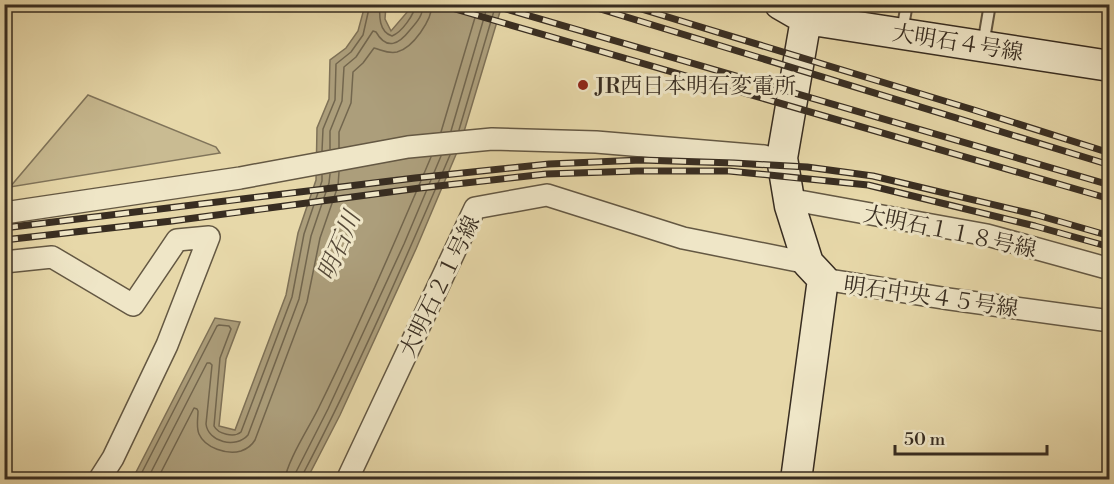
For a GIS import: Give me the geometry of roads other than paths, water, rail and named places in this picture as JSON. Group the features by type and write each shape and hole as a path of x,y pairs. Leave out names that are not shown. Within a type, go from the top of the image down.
{"street":[{"path":"780,4 808,12 782,158 788,199 816,271 796,480"},
{"name":"大明石４号線","path":"808,12 902,33 1110,66"},
{"path":"4,213 240,177 408,147 492,139 597,142 764,156"},
{"name":"大明石２１号線","path":"348,480 475,208 547,195 683,238 816,271"},
{"name":"大明石１１８号線","path":"788,199 987,235 1110,268"},
{"path":"4,262 52,257 133,305 177,240 209,237 167,345 114,458 99,480"},
{"name":"明石中央４５号線","path":"816,271 949,299 1110,321"}],"lane":[{"path":"902,33 907,4"},
{"path":"983,46 990,4"}],"water":[{"name":"明石川","path":"365,5 386,5 385,19 391,31 409,10 410,5 502,5 460,145 416,249 340,415 307,479 132,480 215,318 240,322 226,359 219,426 235,430 286,295 298,233 316,180 317,128 329,99 330,60 346,48 358,31"}],"railway":[{"path":"438,4 1110,199"},
{"path":"489,4 1110,185"},
{"path":"584,4 1110,165"},
{"path":"625,4 1110,153"},
{"path":"4,228 415,178 549,164 641,160 807,167 873,176 1037,215 1110,236"},
{"path":"4,240 546,174 729,171 868,185 1110,247"}],"place":[{"name":"JR西日本明石変電所","path":"583,85"}]}
